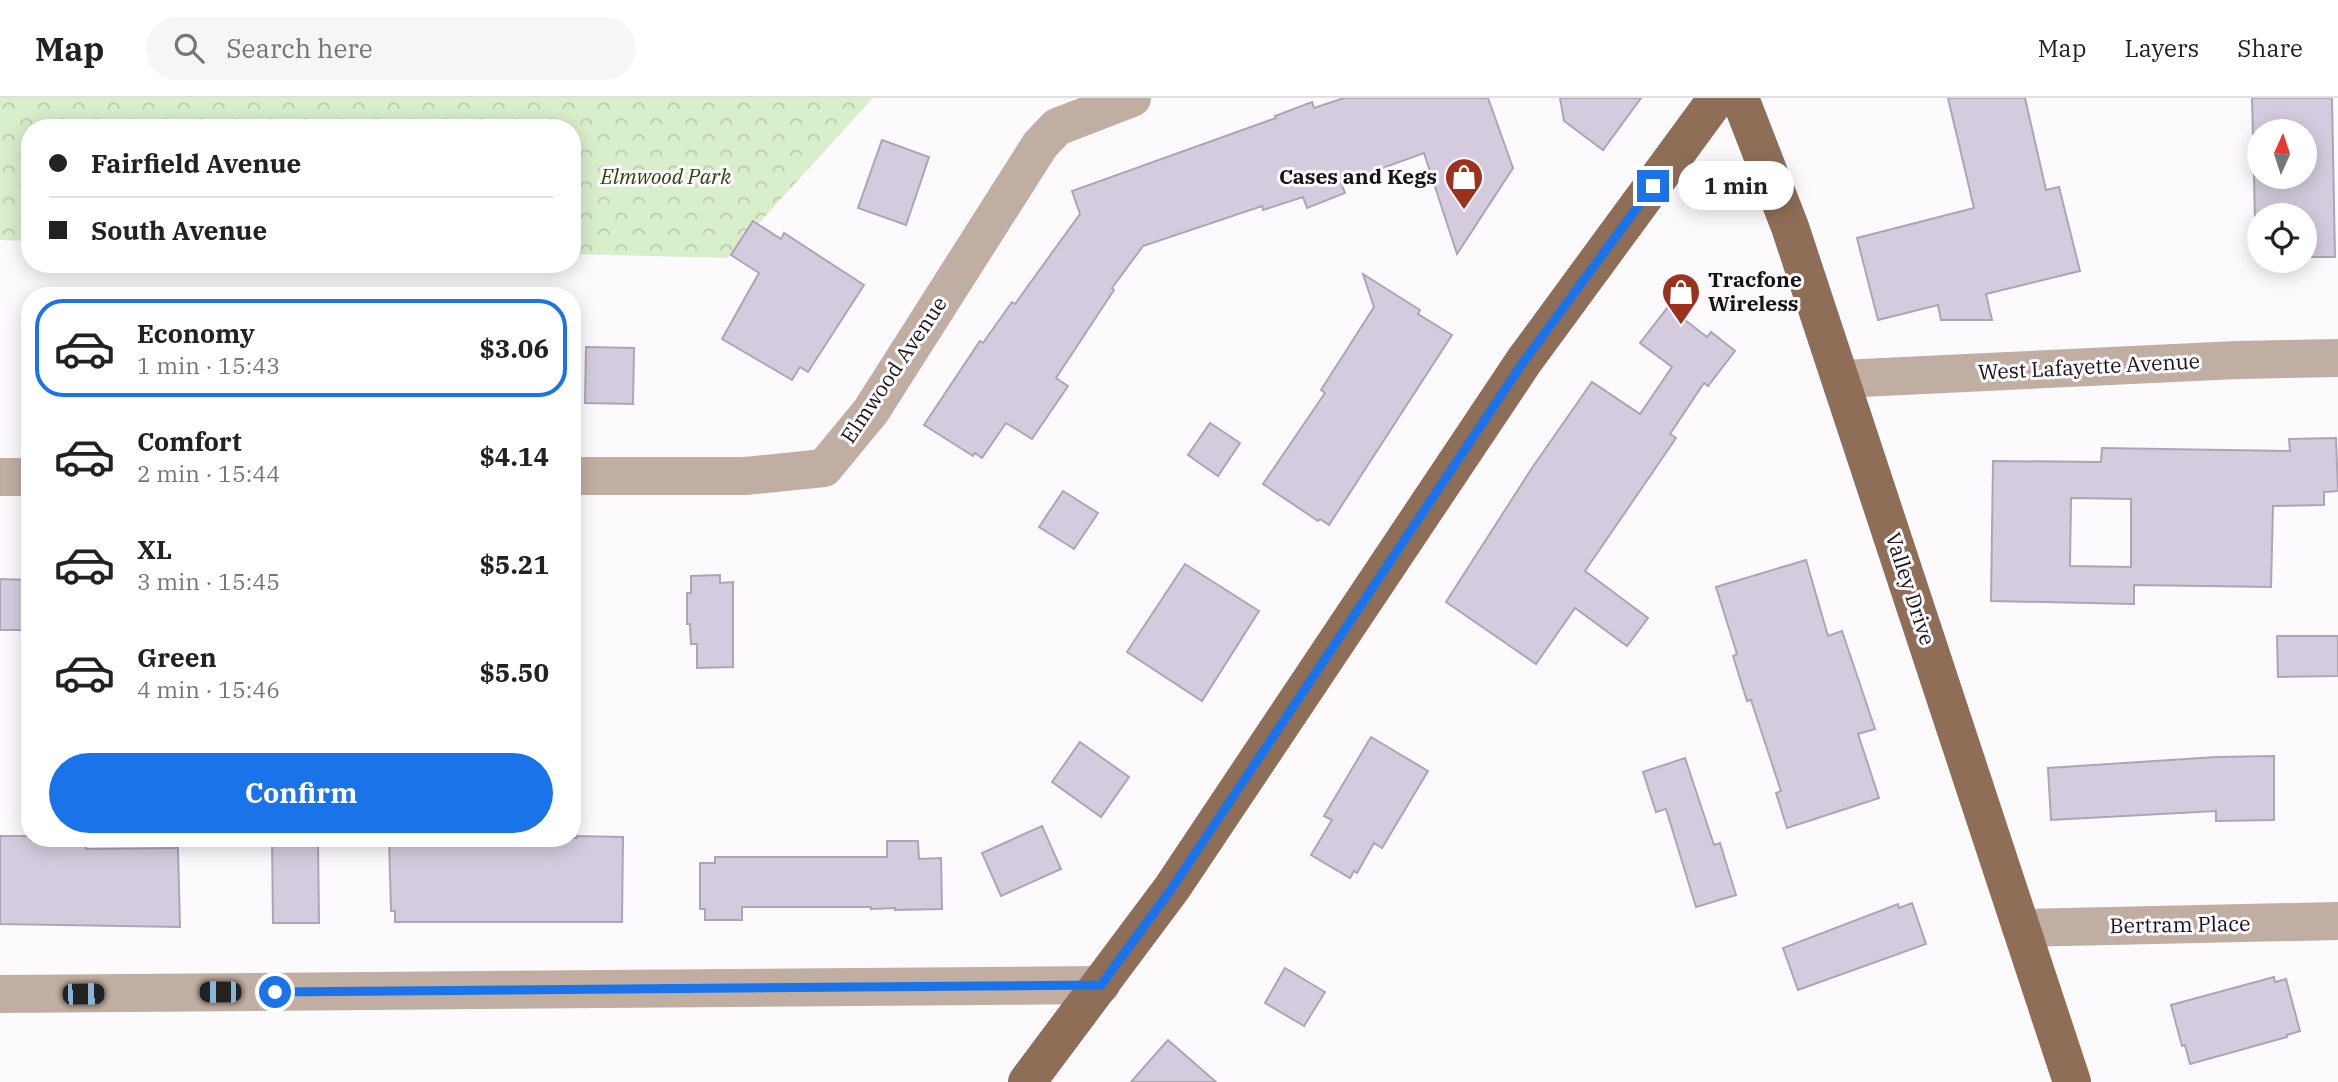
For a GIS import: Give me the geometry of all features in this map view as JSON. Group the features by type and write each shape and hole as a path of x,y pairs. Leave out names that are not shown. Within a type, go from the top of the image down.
{"main road":[{"path":"1027,1082 1172,888 1524,361 1717,98"},
{"name":"Valley Drive","path":"1740,98 1790,227 2072,1082"}],"street":[{"name":"Elmwood Avenue","path":"581,476 745,476 824,468 871,411 1040,145 1083,106 1132,98"},
{"name":"West Lafayette Avenue","path":"1841,379 2237,360 2338,358"},
{"path":"0,477 21,477"},
{"name":"Bertram Place","path":"2021,928 2338,921"},
{"path":"0,994 1101,985"}],"green space":[{"name":"Elmwood Park","path":"0,98 873,98 727,258 581,254 581,119 21,119 21,241 0,240"}],"building":[{"path":"1344,98 1488,98 1513,168 1457,254 1424,153 1341,183 1345,193 1307,208 1303,197 1263,210 1262,206 1143,246 1112,288 1114,290 1056,378 1068,386 1032,439 1006,423 982,458 975,453 973,456 924,425 980,341 983,343 1012,302 1015,304 1080,214 1072,191 1276,118 1275,116 1312,102 1314,108"},
{"path":"1560,98 1641,98 1603,150 1564,121"},
{"path":"1948,98 2025,98 2046,190 2059,187 2080,271 1986,294 1992,320 1941,320 1938,305 1878,320 1857,238 1974,208"},
{"path":"2252,98 2332,98 2335,257 2317,257 2317,203 2255,203 2254,189 2317,189 2317,119 2253,119"},
{"path":"882,140 929,157 906,225 858,208"},
{"path":"753,221 781,239 784,233 864,285 808,372 800,367 792,380 722,339 759,273 731,255"},
{"path":"1363,274 1420,310 1418,314 1452,335 1329,525 1320,519 1318,521 1263,484 1325,393 1321,390 1374,307"},
{"path":"1668,307 1707,337 1711,332 1735,351 1708,386 1704,383 1670,434 1676,438 1585,571 1648,618 1627,646 1575,608 1536,664 1446,602 1532,468 1592,382 1640,414 1672,367 1640,343"},
{"path":"586,347 634,348 633,404 585,403"},
{"path":"1210,423 1240,443 1218,476 1188,455"},
{"path":"2336,438 2338,491 2324,492 2324,505 2273,506 2271,587 2134,585 2134,604 1991,601 1993,461 2101,462 2102,448 2290,451 2289,439","holes":["2071,498 2131,499 2131,567 2070,566"]},
{"path":"1063,491 1098,513 1074,549 1039,527"},
{"path":"1806,560 1828,636 1842,631 1875,729 1858,734 1879,798 1787,828 1776,793 1781,791 1751,700 1747,701 1733,656 1737,654 1716,587"},
{"path":"1185,564 1259,611 1202,701 1127,652"},
{"path":"720,575 720,583 733,582 733,667 697,668 697,644 691,644 690,624 687,624 687,593 691,593 691,576"},
{"path":"0,579 21,580 21,630 0,630"},
{"path":"2277,636 2338,636 2338,676 2278,677"},
{"path":"1371,737 1428,771 1382,848 1374,843 1357,873 1354,871 1350,878 1311,855 1332,820 1324,816"},
{"path":"1080,742 1129,777 1101,817 1052,782"},
{"path":"2274,756 2274,820 2216,821 2216,811 2051,820 2048,768"},
{"path":"1685,758 1714,845 1720,843 1736,895 1696,907 1666,809 1656,812 1643,772"},
{"path":"1042,826 1061,869 1001,896 982,853"},
{"path":"0,836 21,836 21,847 178,848 180,927 0,924"},
{"path":"581,836 623,837 622,922 395,922 395,911 391,911 389,847 581,847"},
{"path":"887,841 918,841 919,859 941,858 942,909 742,907 742,920 705,920 705,909 700,909 700,863 715,863 715,857 887,857"},
{"path":"272,847 318,847 319,923 273,923"},
{"path":"1912,903 1926,944 1798,990 1783,948 1898,904 1899,908"},
{"path":"1285,968 1325,992 1304,1026 1265,1003"},
{"path":"2274,977 2275,982 2286,979 2300,1031 2190,1064 2171,1005"},
{"path":"1168,1040 1216,1082 1131,1082"}],"place":[{"name":"Cases and Kegs","path":"1464,211"},
{"name":"Tracfone Wireless","path":"1681,326"}],"route":[{"path":"275,992 1101,985 1172,888 1524,361 1653,186"}]}
